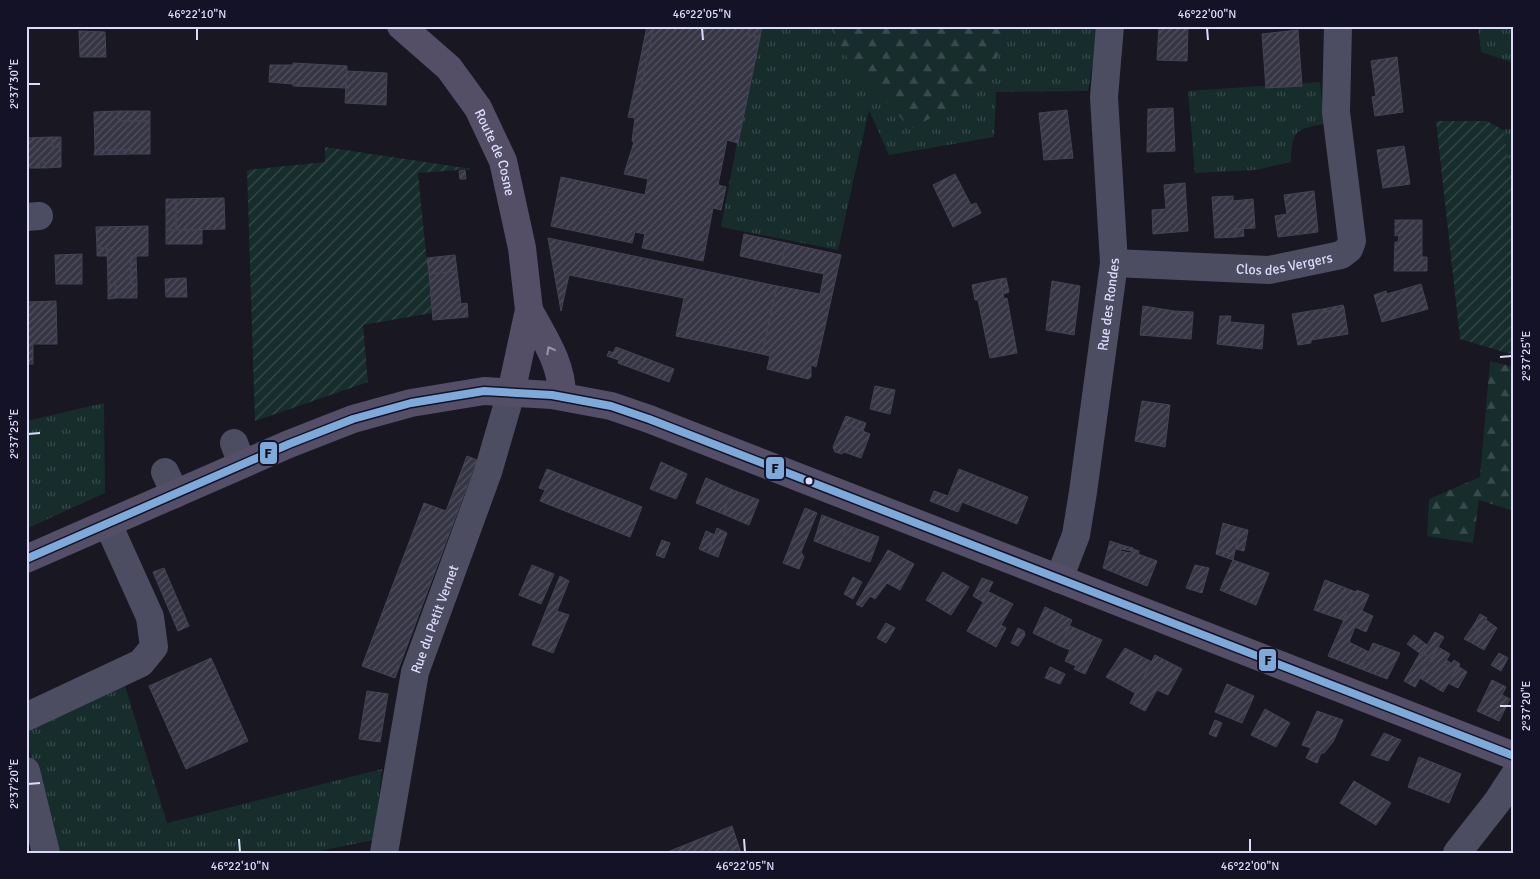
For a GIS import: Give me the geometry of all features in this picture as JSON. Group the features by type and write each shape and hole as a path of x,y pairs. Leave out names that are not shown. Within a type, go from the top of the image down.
{"main road":[{"name":"Route de Cosne","path":"400,26 448,68 478,108 503,160 522,248 529,310 511,393"},
{"name":"Route de Cosne","path":"529,310 558,365 562,396"},
{"path":"26,559 108,524 170,483 238,453 411,403 484,391 562,396 611,406 649,419 1514,756"}],"street":[{"name":"Rue des Rondes","path":"1059,579 1076,535 1114,263 1104,97 1110,26"},
{"name":"Clos des Vergers","path":"1114,263 1269,270 1341,255 1349,249 1352,241 1336,112 1338,26"},
{"name":"Rue du Petit Vernet","path":"384,853 415,672 488,472 511,393"},
{"path":"26,717 141,663 154,647 150,617 108,524"},
{"path":"26,771 46,853"},
{"path":"1457,853 1497,802 1514,776"}],"green space":[{"path":"759,26 1099,26 1088,91 996,92 994,137 889,155 869,110 838,250 721,227"},
{"path":"830,26 1010,26 1004,48 966,98 911,129 849,61"},
{"path":"1478,26 1514,26 1514,63 1481,52"},
{"path":"1320,82 1324,124 1301,130 1297,133 1292,144 1291,162 1256,170 1195,173 1188,91"},
{"path":"1436,121 1487,121 1503,130 1514,190 1514,355 1460,339"},
{"path":"1514,128 1514,190 1503,130"},
{"path":"325,147 472,169 418,173 432,313 363,325 368,382 255,421 247,170 325,162"},
{"path":"1490,361 1514,367 1514,511 1479,500 1473,543 1427,536 1429,499 1480,477"},
{"path":"104,403 105,493 26,529 26,421"},
{"path":"123,679 167,823 382,769 374,840 309,853 54,853 26,736 26,724"}],"building":[{"path":"647,26 654,26 640,91 633,95"},
{"path":"654,26 749,26 748,35 760,37 738,143 727,140 718,185 726,187 721,210 713,208 703,261 642,248 645,234 635,232 632,243 551,226 561,177 645,195 648,179 624,174 634,142 632,141 635,118 628,117 633,95 640,91"},
{"path":"749,26 762,26 760,37 748,35"},
{"path":"1159,26 1188,26 1187,61 1157,60"},
{"path":"1298,30 1302,86 1266,88 1262,34"},
{"path":"79,31 105,32 106,57 80,57"},
{"path":"1397,57 1403,112 1375,116 1372,97 1376,96 1371,61"},
{"path":"293,63 347,66 346,88 293,86 293,84 269,82 270,65 293,65"},
{"path":"347,71 387,73 386,105 345,103"},
{"path":"1173,108 1175,151 1147,152 1148,109"},
{"path":"1067,110 1073,158 1044,160 1039,113"},
{"path":"118,111 150,111 150,121 119,121"},
{"path":"118,111 119,121 150,121 150,154 132,154 131,150 95,150 94,112"},
{"path":"52,137 61,137 61,147 52,147"},
{"path":"52,137 52,147 61,147 61,167 45,168 45,162 40,162 39,168 26,168 26,138"},
{"path":"1404,146 1410,184 1383,188 1377,150"},
{"path":"95,150 131,150 132,154 94,155"},
{"path":"40,162 45,162 45,168 39,168"},
{"path":"465,170 466,179 460,179 459,171"},
{"path":"955,174 971,205 976,203 981,213 953,227 933,185"},
{"path":"1185,183 1188,231 1153,234 1152,210 1166,209 1164,185"},
{"path":"1314,191 1318,232 1278,237 1275,216 1287,214 1284,195"},
{"path":"1233,196 1233,201 1253,199 1255,228 1235,229 1236,237 1215,238 1212,197"},
{"path":"224,198 225,229 176,230 176,199"},
{"path":"166,199 176,199 176,230 166,230"},
{"path":"1395,220 1422,220 1422,257 1427,257 1427,271 1394,271 1395,242 1398,242 1399,235 1395,236"},
{"path":"148,226 148,256 131,256 131,284 137,284 137,298 116,298 116,285 108,284 107,248 97,248 96,227"},
{"path":"1243,228 1244,236 1236,237 1235,229"},
{"path":"166,230 202,230 202,244 166,244"},
{"path":"744,234 786,243 781,265 740,256"},
{"path":"548,238 777,286 762,354 676,336 684,298 569,275 561,311"},
{"path":"786,243 841,255 816,367 811,365 811,377 808,379 767,369 770,356 762,354 777,286 820,294 824,274 781,265"},
{"path":"97,248 107,248 107,256 97,256"},
{"path":"82,254 82,284 56,284 55,255"},
{"path":"455,255 457,271 429,274 427,258"},
{"path":"131,256 136,256 137,284 131,284"},
{"path":"457,271 461,304 467,303 468,317 433,320 429,274"},
{"path":"186,278 187,297 166,297 165,279"},
{"path":"1006,278 1009,292 1003,294 1000,279"},
{"path":"1000,279 1004,299 1007,298 1017,353 990,358 978,300 975,300 972,285"},
{"path":"1052,281 1080,286 1074,335 1046,330"},
{"path":"108,284 116,285 116,298 108,299"},
{"path":"1421,284 1428,309 1382,322 1374,295 1386,291 1387,294"},
{"path":"56,301 57,344 33,344 33,364 26,364 26,302"},
{"path":"1343,305 1344,308 1324,312 1323,309"},
{"path":"1143,306 1193,315 1191,339 1140,335"},
{"path":"1344,308 1348,334 1311,340 1311,343 1298,345 1292,314 1323,309 1324,312"},
{"path":"1174,311 1193,312 1193,315 1174,313"},
{"path":"1220,316 1231,316 1230,322 1264,325 1262,349 1217,344"},
{"path":"616,347 674,369 669,382 618,363 619,360 607,356 609,351 613,353"},
{"path":"875,386 895,390 890,414 870,409"},
{"path":"1142,401 1170,405 1165,447 1135,441"},
{"path":"846,416 866,423 863,431 843,423"},
{"path":"843,423 870,434 861,458 844,452 842,454 835,452 833,447"},
{"path":"467,456 477,460 395,678 362,666 424,503 446,511"},
{"path":"661,462 687,474 676,499 650,489"},
{"path":"547,469 642,507 630,537 540,501 545,490 539,488"},
{"path":"959,469 1028,497 1017,524 962,502 958,512 930,501 934,491 948,496"},
{"path":"706,478 733,490 723,514 696,503"},
{"path":"733,490 759,500 749,525 723,514"},
{"path":"805,508 817,513 801,552 804,557 799,569 783,563"},
{"path":"822,515 847,525 838,550 814,541"},
{"path":"1223,523 1240,528 1234,555 1217,549"},
{"path":"847,525 879,537 870,562 838,550"},
{"path":"717,528 727,533 718,557 708,553"},
{"path":"1240,528 1248,530 1244,551 1236,549"},
{"path":"706,531 715,535 708,553 699,549"},
{"path":"662,540 670,543 664,558 656,555"},
{"path":"1110,541 1122,545 1120,551 1130,553 1133,549 1139,551 1138,554 1157,561 1147,586 1103,568"},
{"path":"1122,545 1133,548 1133,551 1120,549"},
{"path":"1217,549 1234,555 1233,560 1216,554"},
{"path":"888,550 914,564 900,590 887,583 875,599 870,596 862,607 856,604"},
{"path":"1233,560 1269,573 1256,605 1220,590"},
{"path":"532,565 554,574 541,604 519,595"},
{"path":"1195,565 1209,568 1202,593 1186,588"},
{"path":"164,568 189,626 178,631 153,572"},
{"path":"943,572 969,587 951,615 926,600"},
{"path":"560,576 569,581 557,611 569,615 553,653 532,645"},
{"path":"853,577 862,582 853,599 844,594"},
{"path":"982,578 993,582 983,602 973,596"},
{"path":"1325,580 1356,592 1343,620 1314,610"},
{"path":"1357,590 1369,595 1362,611 1373,616 1366,632 1355,627 1349,642 1369,652 1361,669 1328,656"},
{"path":"989,592 1013,604 1001,625 1006,628 996,647 967,631"},
{"path":"1045,607 1072,620 1060,646 1033,633"},
{"path":"1480,614 1487,618 1480,630 1473,626"},
{"path":"1486,620 1497,628 1484,650 1472,643"},
{"path":"886,623 895,628 886,643 877,638"},
{"path":"1070,626 1102,640 1085,674 1074,669 1076,666 1065,661 1070,650 1060,646"},
{"path":"1473,626 1480,630 1472,643 1464,639"},
{"path":"1018,628 1024,631 1025,635 1018,646 1011,643"},
{"path":"1435,632 1444,637 1432,658 1422,653"},
{"path":"1414,635 1427,645 1421,654 1407,644"},
{"path":"1373,643 1400,653 1387,679 1361,669"},
{"path":"1438,647 1450,654 1444,664 1449,667 1454,660 1460,664 1443,692 1420,678"},
{"path":"1125,648 1152,662 1135,693 1106,677"},
{"path":"1420,653 1432,658 1415,687 1404,681"},
{"path":"1499,653 1508,658 1501,671 1491,665"},
{"path":"1155,655 1182,669 1168,695 1157,690 1145,711 1130,703"},
{"path":"211,658 248,741 186,769 149,686"},
{"path":"1446,660 1451,663 1449,667 1444,664"},
{"path":"1458,666 1467,672 1458,688 1448,683"},
{"path":"1050,667 1065,674 1060,684 1045,678"},
{"path":"1492,680 1506,687 1502,695 1510,699 1499,721 1477,711"},
{"path":"1227,684 1254,696 1242,723 1215,712"},
{"path":"367,691 388,694 380,742 359,739"},
{"path":"1265,709 1290,723 1276,747 1251,735"},
{"path":"1317,711 1343,720 1333,742 1324,753 1321,753 1317,763 1306,758 1311,748 1302,745"},
{"path":"1215,720 1222,723 1216,737 1209,734"},
{"path":"1384,733 1401,740 1388,761 1371,755"},
{"path":"1419,757 1461,774 1449,803 1408,787"},
{"path":"1354,781 1391,803 1376,825 1340,803"},
{"path":"732,826 741,853 665,853"}],"transit line":[{"name":"F","path":"26,559 289,444 353,419 411,403 484,391 552,395 611,406 649,419 1514,756"}]}
